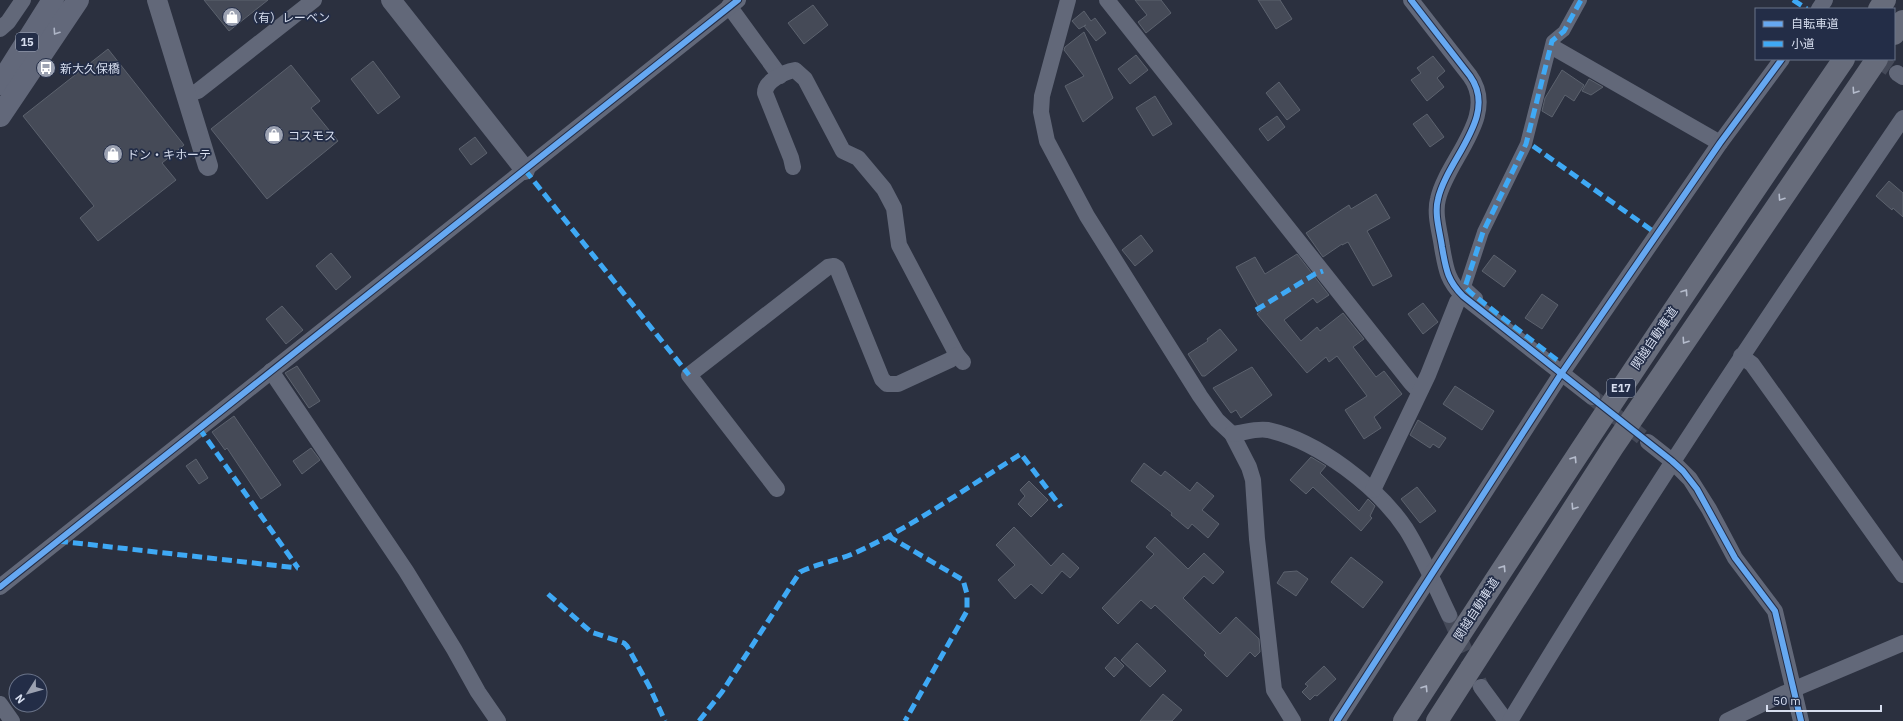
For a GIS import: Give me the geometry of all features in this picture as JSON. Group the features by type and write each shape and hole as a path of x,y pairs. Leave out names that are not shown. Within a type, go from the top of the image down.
{"highway":[{"path":"1895,33 1903,21"},
{"name":"関越自動車道","path":"1404,721 1690,284 1843,60"},
{"name":"E17","path":"1437,721 1613,447 1876,60"}],"main road":[{"name":"15","path":"0,84 53,0"},
{"name":"15","path":"0,116 78,0"}],"street":[{"path":"0,29 8,22 23,0"},
{"path":"157,0 208,166"},
{"path":"186,95 198,91 314,0"},
{"path":"391,0 525,170"},
{"path":"1068,0 1042,96 1041,112 1047,141 1087,216 1200,396 1217,420 1232,434 1247,460 1253,480 1257,539 1274,690 1293,721"},
{"path":"1107,0 1411,383 1415,387 1421,389"},
{"path":"1411,0 1470,76 1476,85 1480,97 1474,122 1440,193 1437,205 1448,276 1453,286 1463,296 1559,367"},
{"path":"1581,0 1564,31 1552,41 1526,144 1483,232 1465,287 1592,397"},
{"path":"1819,8 1825,0"},
{"path":"0,587 525,170 732,2 780,76"},
{"path":"1556,49 1720,142"},
{"path":"1337,721 1431,576 1559,367 1720,142 1781,60"},
{"path":"777,489 689,375 828,267 834,266 837,268 882,379 887,384 898,384 950,360 960,359 899,245 894,208 884,189 858,158 843,151 801,74 795,70 780,76 767,86 764,93 791,158 793,167"},
{"path":"1510,721 1672,461 1741,356 1903,118"},
{"path":"1373,490 1421,389 1457,302 1463,296"},
{"path":"1741,356 1752,364 1903,575"},
{"path":"271,371 406,571 454,649 478,692 498,721"},
{"path":"1232,434 1257,430 1267,430 1280,434 1339,463 1373,490 1394,512 1406,530 1431,576 1449,616"},
{"path":"1648,442 1683,471 1697,489 1735,558 1775,611 1801,721"},
{"path":"1727,721 1903,643"},
{"path":"1481,687 1506,721"},
{"path":"0,704 12,721"}],"building":[{"name":"（有）レーベン","path":"204,0 268,0 229,31"},
{"path":"1135,0 1161,0 1171,13 1146,33 1138,22 1147,15"},
{"path":"1258,0 1280,0 1292,19 1276,29"},
{"path":"813,5 828,25 804,44 788,23"},
{"path":"1084,11 1091,21 1095,18 1106,33 1096,41 1084,26 1079,29 1072,21"},
{"path":"1084,32 1113,98 1083,122 1065,86 1084,76 1064,50 1065,47"},
{"name":"ドン・キホーテ","path":"108,49 184,145 162,163 176,180 98,241 80,218 94,206 23,116"},
{"path":"1136,55 1148,70 1130,84 1118,69"},
{"path":"1433,56 1445,71 1437,78 1444,87 1427,101 1411,80 1421,73 1417,68"},
{"path":"373,61 400,97 378,114 351,79"},
{"name":"コスモス","path":"291,65 320,101 311,108 338,141 267,199 211,129"},
{"path":"1562,70 1584,85 1574,101 1565,95 1552,117 1542,111 1545,98"},
{"path":"1589,79 1603,87 1591,95 1582,91"},
{"path":"1279,82 1300,110 1287,120 1266,93"},
{"path":"1155,96 1172,124 1153,136 1136,108"},
{"path":"1427,114 1444,137 1430,147 1413,124"},
{"path":"1277,116 1285,127 1268,141 1259,129"},
{"path":"475,137 487,153 471,165 459,149"},
{"path":"1889,181 1903,193 1903,217 1893,208 1892,210 1876,196"},
{"path":"1376,194 1390,218 1367,231 1392,276 1373,286 1348,242 1342,244 1323,257 1306,233 1349,205 1351,209"},
{"path":"1141,235 1153,251 1135,266 1122,250"},
{"path":"331,253 351,277 336,290 316,266"},
{"path":"1297,254 1329,295 1317,303 1313,298 1284,320 1301,341 1317,327 1320,331 1343,313 1364,339 1353,347 1376,377 1384,371 1402,394 1374,417 1381,428 1364,439 1345,410 1367,396 1337,356 1329,362 1326,357 1307,373 1257,314 1261,311 1236,267 1255,257 1265,274"},
{"path":"1494,255 1516,271 1504,287 1482,271"},
{"path":"1542,294 1558,305 1542,329 1525,318"},
{"path":"1423,303 1438,322 1423,334 1408,314"},
{"path":"282,306 303,330 286,344 266,319"},
{"path":"1220,329 1237,350 1205,376 1202,376 1188,354 1208,341 1207,339"},
{"path":"297,366 320,401 309,408 285,373"},
{"path":"1252,367 1272,395 1241,418 1236,410 1231,413 1213,388"},
{"path":"1455,386 1494,411 1482,430 1443,404"},
{"path":"234,416 281,485 261,499 227,448 225,450 212,432"},
{"path":"1418,420 1446,438 1439,448 1433,444 1430,448 1410,435"},
{"path":"311,448 320,460 302,474 293,461"},
{"path":"1311,457 1326,466 1320,473 1359,511 1368,499 1375,506 1370,516 1372,518 1361,531 1313,487 1306,494 1290,480"},
{"path":"196,459 208,478 199,484 186,466"},
{"path":"1144,463 1161,476 1165,471 1190,491 1197,482 1214,496 1202,510 1219,524 1208,538 1192,524 1188,529 1171,515 1172,513 1131,481"},
{"path":"1029,481 1048,500 1031,517 1018,504 1025,496 1020,490"},
{"path":"1417,487 1436,511 1420,523 1401,499"},
{"path":"1014,527 1051,566 1063,553 1079,568 1070,578 1062,571 1042,594 1031,584 1015,599 998,580 1015,565 996,545"},
{"path":"1155,537 1188,569 1204,553 1224,572 1213,584 1204,576 1183,598 1220,634 1236,617 1259,639 1260,652 1255,657 1250,652 1227,677 1204,655 1206,653 1155,605 1151,609 1141,600 1118,624 1102,608 1154,554 1146,547"},
{"path":"1351,557 1383,582 1363,608 1331,582"},
{"path":"1297,571 1308,579 1296,596 1277,583 1284,572"},
{"path":"1137,643 1166,671 1150,687 1121,660"},
{"path":"1115,657 1124,666 1114,677 1105,668"},
{"path":"1324,666 1336,679 1317,696 1315,695 1310,700 1302,692 1308,686 1305,684"},
{"path":"1163,694 1182,710 1172,721 1140,721"}],"tunnel":[{"path":"1878,60 1897,73"},
{"path":"1592,397 1648,442"},
{"path":"1449,615 1481,687"}],"marked path":[{"path":"1557,360 1465,287 1483,232 1526,144 1552,41 1564,31 1581,0"},
{"path":"1793,0 1805,8"},
{"path":"1533,146 1657,234"},
{"path":"525,170 689,375"},
{"path":"1256,310 1315,274 1323,271"},
{"path":"199,428 298,568"},
{"path":"699,721 722,692 800,572 814,566 843,558 899,531 1021,454 1061,507"},
{"path":"888,536 963,580 967,594 967,611 905,721"},
{"path":"58,541 298,568"},
{"path":"548,594 591,632 624,643 627,646 649,686 665,721"}],"cycle path":[{"path":"0,587 738,0"},
{"path":"1411,0 1470,76 1477,91 1478,106 1475,122 1443,184 1437,205 1443,255 1450,279 1463,296 1683,471 1697,489 1735,558 1775,611 1801,721"},
{"path":"1337,721 1561,374 1720,143 1781,60"}],"place":[{"name":"（有）レーベン","path":"232,17"},
{"name":"新大久保橋","path":"46,68"},
{"name":"コスモス","path":"274,135"},
{"name":"ドン・キホーテ","path":"113,154"}]}
